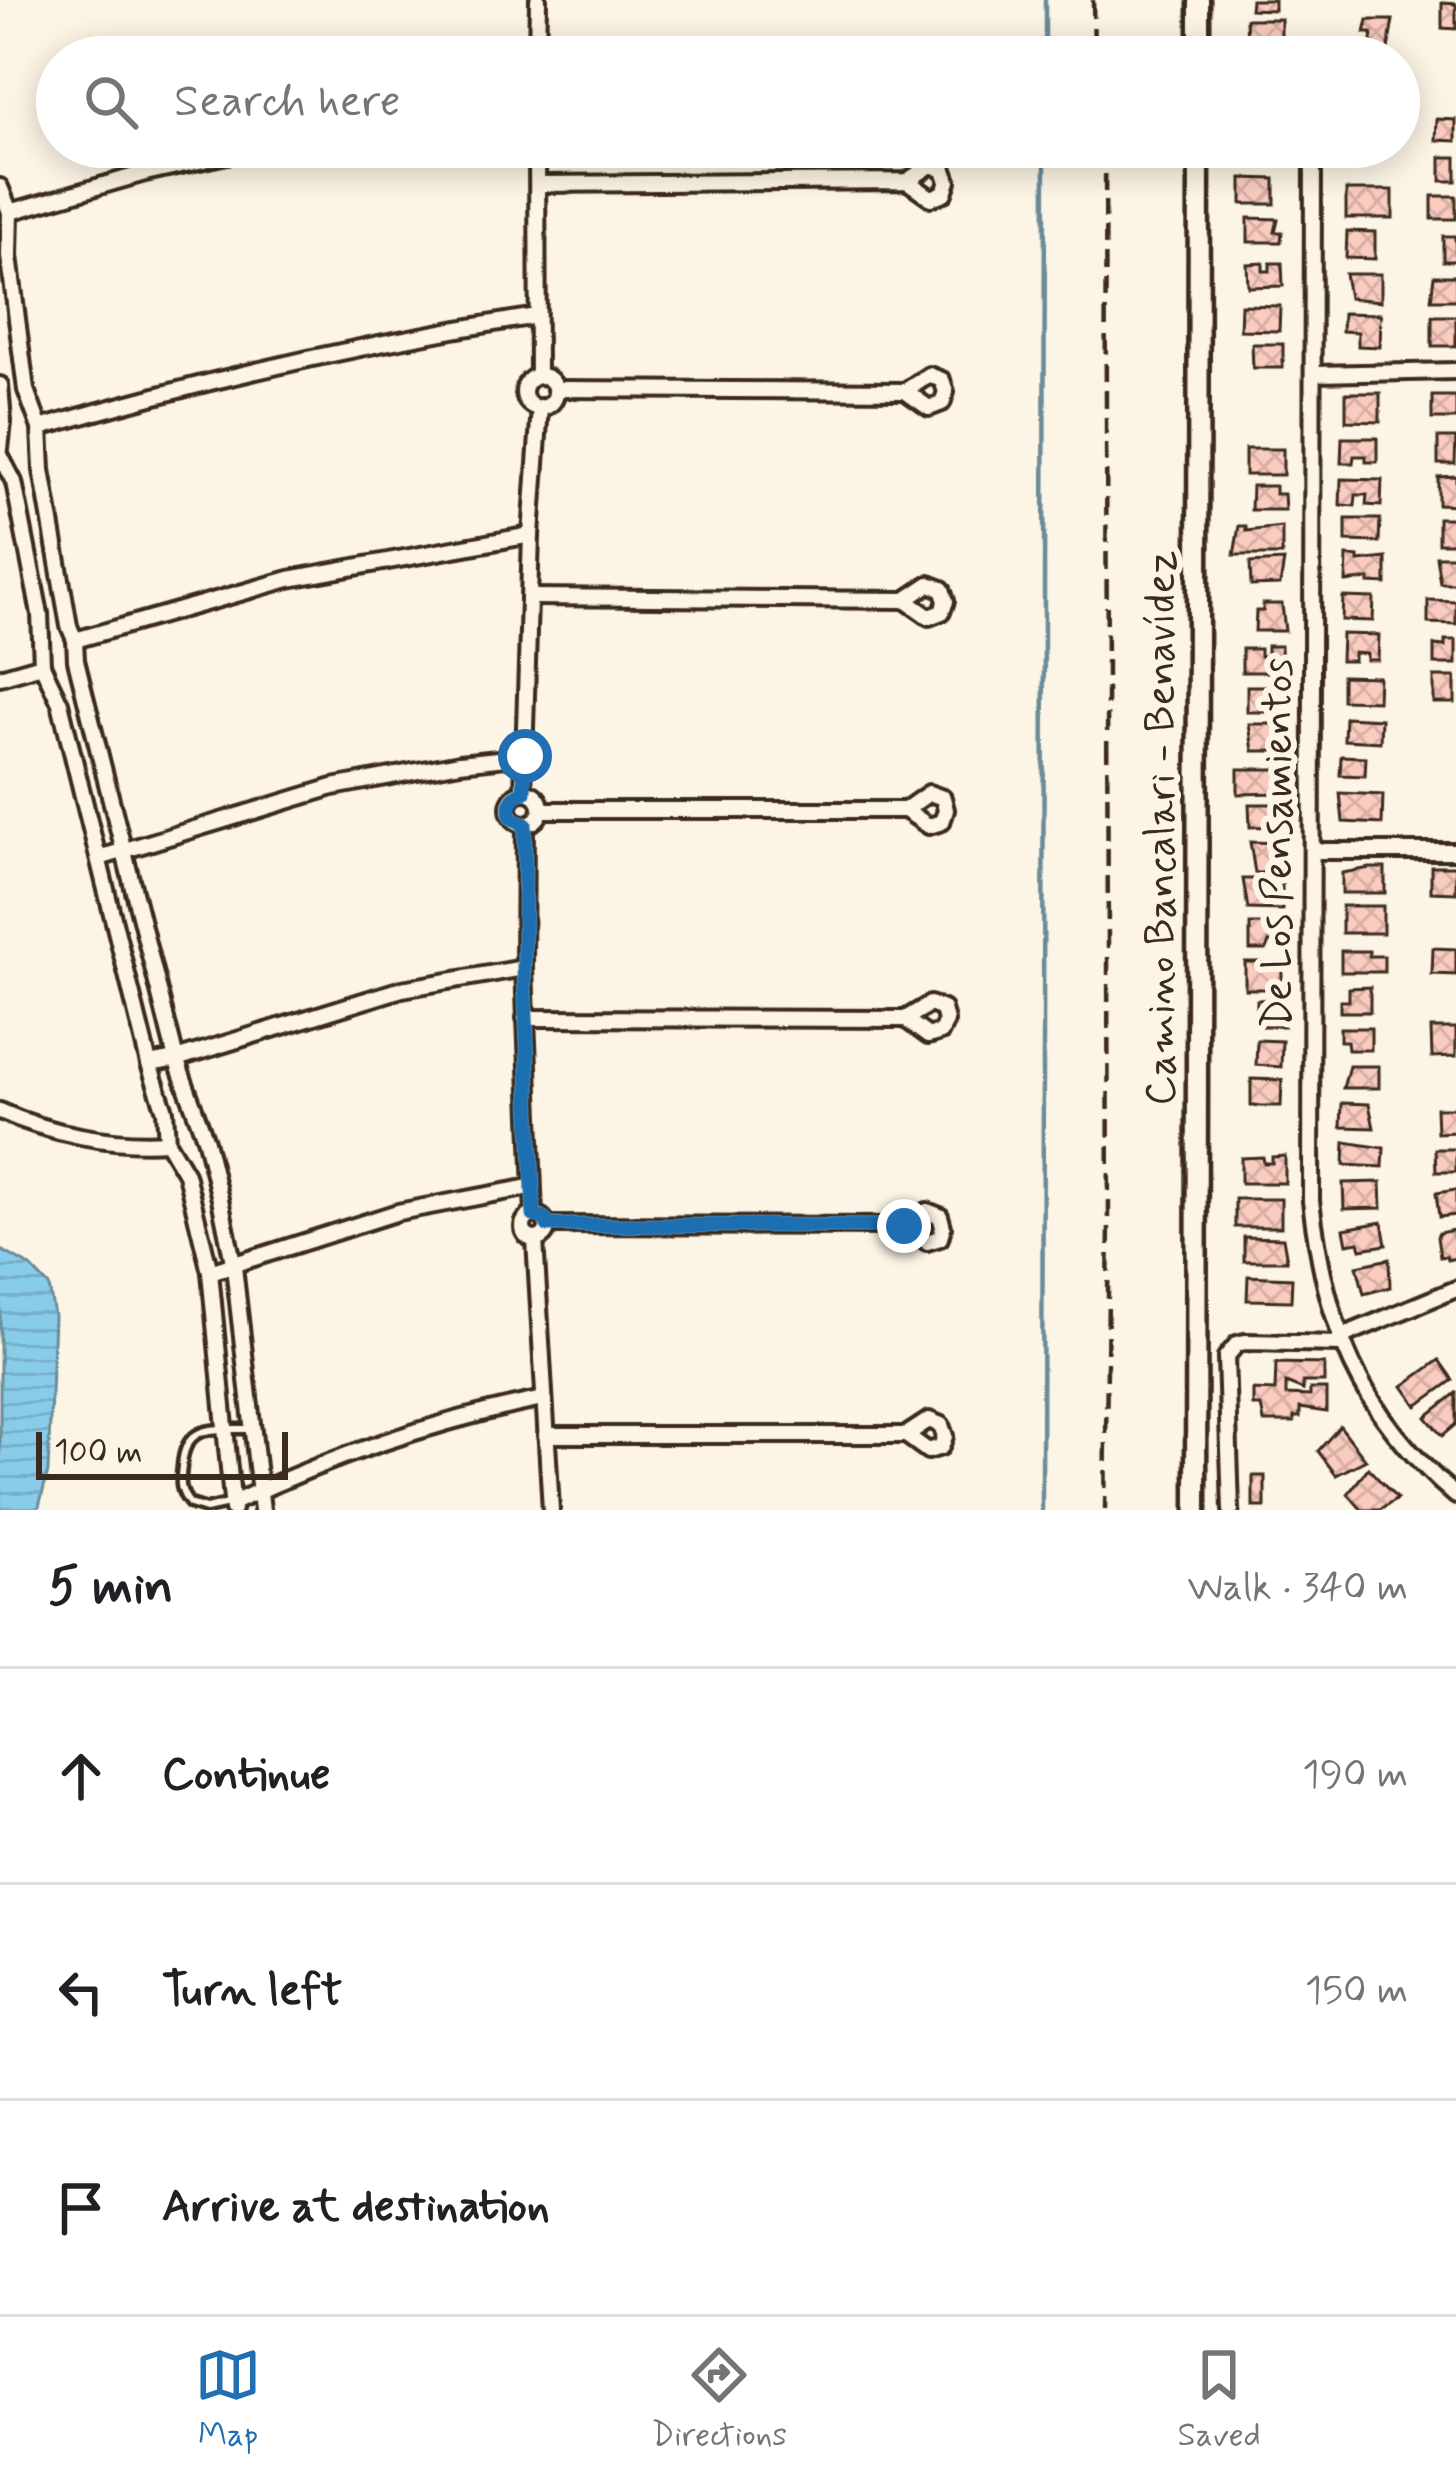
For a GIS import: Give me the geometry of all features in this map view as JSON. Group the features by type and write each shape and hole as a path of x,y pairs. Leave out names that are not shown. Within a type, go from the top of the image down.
{"main road":[{"path":"1199,0 1199,36"},
{"name":"Camino Bancalari - Benavídez","path":"1196,1510 1199,168"}],"street":[{"path":"537,36 538,0"},
{"path":"168,168 3,198 5,247 26,390 40,428 41,460 76,659 176,1059 212,1165 234,1267 262,1510"},
{"path":"538,168 538,376"},
{"name":"De Los Pensamientos","path":"1313,168 1311,1201 1325,1296 1341,1341 1393,1432 1456,1496"},
{"path":"538,184 907,182"},
{"path":"40,428 277,363 537,316"},
{"path":"1315,374 1456,370"},
{"path":"538,376 550,380 555,389 551,402 540,407 527,401 524,392 526,383 538,376"},
{"path":"0,385 2,457 14,482 45,671 60,704 167,1134 186,1174 210,1273 233,1507 260,1490 355,1449 465,1416 543,1399"},
{"path":"555,389 905,391"},
{"path":"524,792 531,535 540,407"},
{"path":"3,422 14,413 34,411"},
{"path":"2,457 18,469 41,460"},
{"path":"42,632 56,622 72,633 289,579 531,535"},
{"path":"530,597 905,600"},
{"path":"0,677 45,671 59,676 76,659"},
{"path":"99,858 333,787 525,756"},
{"path":"524,792 536,797 541,810 525,824"},
{"path":"524,792 512,799 509,808 512,818 525,824"},
{"path":"541,810 905,810"},
{"path":"525,824 525,1018 534,1215"},
{"path":"1312,851 1456,851"},
{"path":"149,1064 402,989 524,968"},
{"path":"525,1018 905,1019"},
{"path":"0,1111 53,1129 115,1139 167,1134 186,1118 196,1119"},
{"path":"186,1174 212,1165"},
{"path":"210,1273 398,1212 530,1187"},
{"path":"534,1215 548,1225 545,1235 536,1240 523,1227 534,1215"},
{"path":"548,1225 904,1226"},
{"path":"536,1240 551,1510"},
{"path":"1231,1510 1226,1357 1230,1350 1245,1342 1341,1341 1456,1288"},
{"path":"546,1435 906,1435"}],"lane":[{"path":"233,1507 198,1509 183,1496 183,1450 190,1437 254,1429"}],"water":[{"path":"0,1249 31,1267 49,1286 54,1316 48,1472 38,1510 0,1510"}],"building":[{"path":"1251,0 1274,0 1274,10 1250,9"},
{"path":"1442,3 1456,4 1456,29 1442,28"},
{"path":"1246,19 1281,19 1281,36 1247,36"},
{"path":"1368,20 1393,20 1390,36 1365,33"},
{"path":"1437,119 1456,120 1456,141 1436,140"},
{"path":"1441,157 1456,157 1456,181 1441,181"},
{"path":"1242,178 1275,179 1275,204 1242,204"},
{"path":"1346,190 1393,190 1393,218 1346,218"},
{"path":"1432,196 1456,196 1456,219 1432,219"},
{"path":"1248,218 1278,219 1275,232 1282,232 1281,242 1248,242"},
{"path":"1347,231 1375,232 1375,259 1346,258"},
{"path":"1443,236 1455,236 1456,261 1443,261"},
{"path":"1263,263 1263,271 1270,271 1270,263 1282,263 1283,286 1248,287 1247,264"},
{"path":"1345,274 1381,274 1381,301 1349,298"},
{"path":"1434,276 1456,276 1456,300 1431,300"},
{"path":"1241,305 1280,306 1279,331 1240,330"},
{"path":"1343,313 1381,314 1380,347 1358,346 1358,332 1342,331"},
{"path":"1432,316 1456,316 1456,346 1432,346"},
{"path":"1252,344 1283,344 1283,368 1253,368"},
{"path":"1346,393 1380,393 1380,422 1346,421"},
{"path":"1432,396 1456,396 1456,419 1432,419"},
{"path":"1342,438 1377,438 1377,462 1354,456 1353,463 1341,463"},
{"path":"1438,438 1456,438 1455,464 1438,464"},
{"path":"1245,449 1283,449 1283,475 1245,475"},
{"path":"1456,476 1456,505 1438,504 1438,477"},
{"path":"1341,479 1382,480 1381,506 1366,505 1367,495 1356,495 1355,506 1340,505"},
{"path":"1252,486 1275,486 1275,494 1284,494 1285,510 1251,510"},
{"path":"1438,518 1456,518 1456,543 1438,543"},
{"path":"1346,519 1380,519 1379,542 1346,541"},
{"path":"1239,526 1246,526 1246,531 1282,527 1282,555 1234,555"},
{"path":"1347,556 1359,557 1359,561 1386,558 1386,584 1369,583 1369,579 1346,582"},
{"path":"1436,556 1456,556 1456,583 1440,583"},
{"path":"1284,561 1280,585 1251,586 1250,563"},
{"path":"1343,597 1374,598 1373,621 1342,620"},
{"path":"1428,600 1456,601 1456,624 1428,623"},
{"path":"1263,604 1282,604 1285,631 1255,631 1256,611 1263,611"},
{"path":"1342,634 1379,635 1378,660 1354,653 1354,661 1341,661"},
{"path":"1445,640 1456,640 1456,664 1434,664 1434,645 1445,646"},
{"path":"1267,646 1281,646 1282,672 1242,672 1242,649 1260,649 1260,656 1267,656"},
{"path":"1342,676 1379,677 1378,701 1342,700"},
{"path":"1434,677 1455,677 1455,703 1434,703"},
{"path":"1247,686 1277,686 1278,712 1247,712"},
{"path":"1345,717 1381,719 1380,742 1344,740"},
{"path":"1249,724 1282,724 1282,751 1253,751"},
{"path":"1341,756 1366,757 1365,776 1340,775"},
{"path":"1238,769 1281,769 1281,793 1238,794"},
{"path":"1340,793 1383,795 1382,824 1343,822"},
{"path":"1249,804 1281,804 1282,826 1250,827"},
{"path":"1250,842 1281,843 1281,873 1255,873"},
{"path":"1431,866 1456,866 1456,893 1431,892"},
{"path":"1385,868 1385,893 1342,893 1342,873"},
{"path":"1243,879 1282,879 1282,910 1248,909"},
{"path":"1342,906 1383,906 1383,933 1342,933"},
{"path":"1250,924 1280,924 1279,942 1269,942 1266,950 1250,950"},
{"path":"1433,948 1456,949 1456,975 1432,974"},
{"path":"1341,951 1384,956 1384,972 1341,972"},
{"path":"1245,962 1273,962 1273,969 1282,969 1282,989 1245,989"},
{"path":"1370,987 1370,1012 1340,1012 1340,1001 1349,1001 1349,988"},
{"path":"1284,999 1284,1026 1257,1026 1257,1000"},
{"path":"1340,1028 1371,1028 1371,1050 1348,1050 1347,1041 1340,1041"},
{"path":"1431,1028 1456,1028 1456,1056 1432,1057"},
{"path":"1257,1040 1282,1041 1281,1067 1256,1065"},
{"path":"1349,1066 1379,1066 1379,1088 1343,1088"},
{"path":"1251,1079 1282,1080 1281,1106 1251,1106"},
{"path":"1342,1103 1369,1104 1374,1128 1341,1127"},
{"path":"1436,1108 1456,1108 1456,1132 1437,1133"},
{"path":"1345,1142 1384,1148 1383,1167 1344,1165"},
{"path":"1435,1149 1456,1149 1456,1172 1436,1172"},
{"path":"1285,1156 1285,1183 1241,1183 1241,1158 1263,1157 1264,1163 1272,1163 1272,1157"},
{"path":"1381,1182 1382,1208 1344,1209 1343,1183"},
{"path":"1456,1190 1456,1215 1439,1217 1436,1193"},
{"path":"1235,1199 1281,1199 1281,1227 1235,1227"},
{"path":"1382,1222 1386,1245 1361,1249 1359,1242 1347,1244 1344,1229"},
{"path":"1453,1230 1456,1258 1447,1260 1440,1257 1437,1237"},
{"path":"1244,1237 1283,1238 1287,1261 1244,1261"},
{"path":"1389,1259 1390,1287 1364,1294 1357,1266"},
{"path":"1248,1276 1292,1278 1291,1301 1247,1300"},
{"path":"1439,1360 1453,1380 1417,1406 1403,1386"},
{"path":"1276,1363 1324,1364 1324,1382 1303,1382 1303,1390 1286,1383 1286,1395 1310,1396 1310,1389 1326,1389 1326,1412 1300,1408 1294,1422 1264,1422 1261,1406 1253,1406 1253,1390 1275,1391"},
{"path":"1456,1393 1456,1424 1442,1436 1426,1417"},
{"path":"1340,1426 1366,1460 1336,1475 1318,1451"},
{"path":"1368,1468 1397,1499 1380,1510 1362,1510 1348,1494"},
{"path":"1253,1476 1265,1476 1265,1507 1253,1507"}],"waterway":[{"path":"1045,0 1045,36"},
{"path":"1042,1510 1045,168"}],"railway":[{"path":"1093,0 1094,36"},
{"path":"1105,168 1109,1223 1105,1510"}],"route":[{"path":"525,756 524,792 512,799 509,808 512,818 525,824 524,968 534,1215 548,1225 904,1226"}]}
